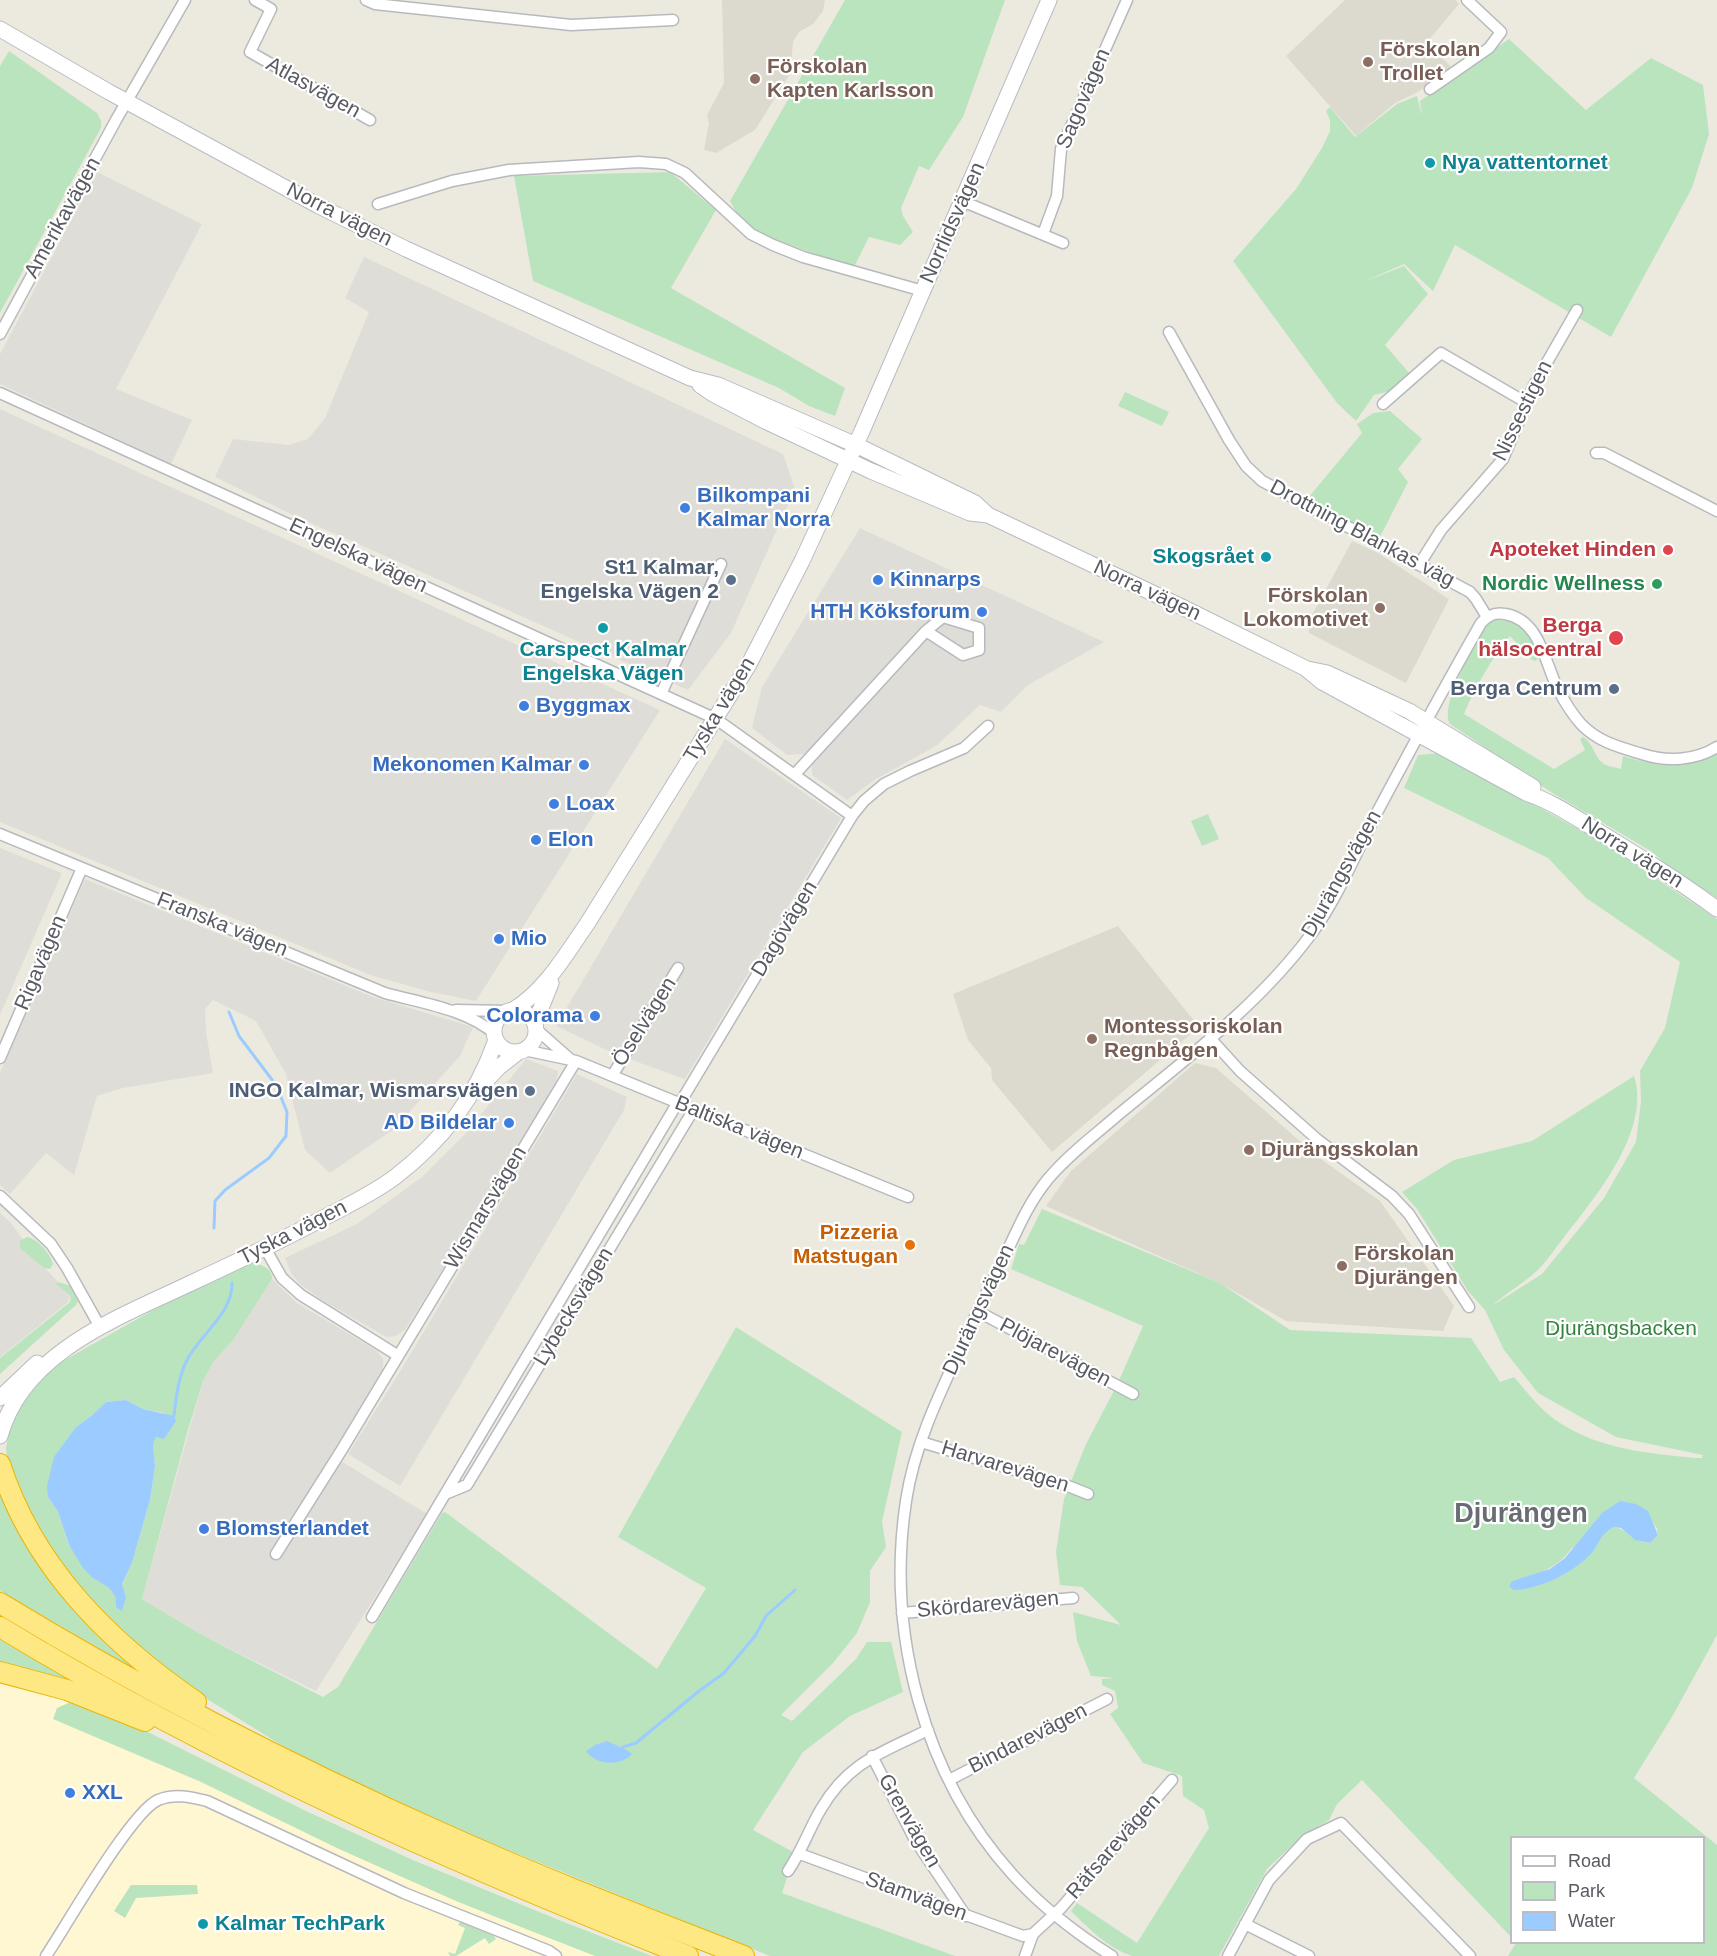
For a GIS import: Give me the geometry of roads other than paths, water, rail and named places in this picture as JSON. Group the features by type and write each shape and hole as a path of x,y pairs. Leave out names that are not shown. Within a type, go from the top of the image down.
{"highway":[{"path":"0,1464 12,1496 35,1544 72,1594 95,1619 127,1650 178,1690 276,1754"},
{"path":"0,1603 156,1692 276,1754 447,1836 546,1878 744,1956"},
{"path":"0,1627 135,1704 254,1767"},
{"path":"0,1672 78,1694 254,1767 437,1853 529,1893 688,1956"}],"main road":[{"name":"Norrlidsvägen","path":"856,445 1049,0"},
{"name":"Norra vägen","path":"0,28 127,102 319,206 406,249 690,378 718,385 856,445 975,503 988,515 1305,668 1322,682 1526,793 1545,799"},
{"name":"Norra vägen","path":"690,378 744,411 849,460 970,513 988,515"},
{"name":"Tyska vägen","path":"510,1011 533,995 561,961 593,915 716,719 748,666 802,561 856,445"},
{"name":"Norra vägen","path":"1305,668 1327,673 1366,689 1426,720 1532,786 1545,799 1717,909"},
{"name":"Tyska vägen","path":"536,1026 542,1001 561,961"},
{"path":"510,1011 527,1014 536,1026 534,1041 521,1051 504,1049 495,1037 497,1022 510,1011"},
{"name":"Tyska vägen","path":"0,1398 45,1356 58,1348 265,1248 352,1203 394,1177 420,1156 460,1112 489,1060 495,1037"},
{"name":"Tyska vägen","path":"470,1097 499,1067 521,1051"},
{"name":"Tyska vägen","path":"0,1436 9,1412 26,1387 60,1353 94,1330"}],"street":[{"name":"Amerikavägen","path":"0,334 185,0"},
{"name":"Atlasvägen","path":"255,0 271,9 250,52 370,120"},
{"path":"366,0 375,4 571,25 673,20"},
{"name":"Sagovägen","path":"1043,234 1056,196 1061,149 1126,0"},
{"path":"1430,90 1489,48 1501,32 1467,0"},
{"path":"378,204 452,181 509,170 639,162 666,164 685,173 751,234 773,245 803,257 923,291"},
{"path":"962,201 1063,243"},
{"name":"Nissestigen","path":"1419,565 1441,530 1503,459 1534,385 1577,310"},
{"name":"Drottning Blankas väg","path":"1169,332 1229,440 1246,466 1262,481 1470,592 1487,617"},
{"path":"1383,404 1441,353 1527,404"},
{"name":"Engelska vägen","path":"0,393 716,719"},
{"path":"1596,453 1604,453 1717,511"},
{"path":"661,694 721,564"},
{"path":"1418,734 1481,623 1496,613 1518,618 1528,626 1535,635 1560,692 1582,725 1598,738 1613,746 1656,759 1698,756 1717,747"},
{"path":"795,774 926,631 943,616 979,628 979,650 963,655 926,631"},
{"path":"716,719 852,816"},
{"name":"Dagövägen","path":"679,1103 852,816 864,801 884,784 964,748 988,726"},
{"name":"Djurängsvägen","path":"1112,1956 1089,1941 1014,1876 977,1827 949,1780 928,1730 909,1663 902,1613 901,1554 906,1498 921,1442 977,1311 1027,1207 1063,1161 1248,1006 1278,976 1315,929 1418,734"},
{"name":"Franska vägen","path":"0,834 385,993 477,1021 495,1037"},
{"name":"Rigavägen","path":"0,1058 82,868"},
{"name":"Öselvägen","path":"612,1076 678,968"},
{"name":"Franska vägen","path":"447,1010 510,1011"},
{"name":"Baltiska vägen","path":"536,1026 573,1060"},
{"path":"1210,1038 1240,1071 1318,1140 1392,1196 1409,1214 1470,1307"},
{"name":"Baltiska vägen","path":"521,1051 573,1060 908,1197"},
{"name":"Wismarsvägen","path":"276,1554 341,1451 573,1060"},
{"name":"Lybecksvägen","path":"372,1617 679,1103"},
{"name":"Lybecksvägen","path":"444,1494 467,1485 694,1109"},
{"path":"0,1196 51,1244 67,1268 94,1330"},
{"path":"265,1248 282,1278 301,1295 397,1355"},
{"name":"Plöjarevägen","path":"977,1311 1133,1394"},
{"name":"Harvarevägen","path":"921,1442 1088,1494"},
{"name":"Skördarevägen","path":"902,1613 1073,1598"},
{"name":"Bindarevägen","path":"949,1780 1107,1699"},
{"path":"788,1871 800,1854 821,1809 837,1785 872,1756 928,1730"},
{"name":"Grenvägen","path":"872,1756 915,1840 966,1916"},
{"name":"Räfsarevägen","path":"1055,1913 1172,1780"},
{"path":"46,1956 142,1814 157,1800 182,1795 207,1802 404,1893 549,1951 556,1956"},
{"path":"1228,1956 1269,1880 1307,1839 1341,1823 1470,1956"},
{"name":"Stamvägen","path":"800,1854 1023,1936 1033,1934"},
{"path":"1025,1956 1033,1934 1055,1913"},
{"path":"1245,1924 1309,1956"}],"water":[{"path":"126,1400 143,1409 174,1416 176,1421 164,1439 156,1437 153,1445 155,1466 150,1500 132,1563 122,1584 126,1597 122,1611 116,1607 115,1596 108,1587 93,1578 83,1568 69,1545 58,1512 48,1497 47,1486 54,1457 76,1427 106,1402"},
{"path":"1620,1501 1636,1504 1648,1511 1658,1535 1650,1543 1635,1540 1621,1528 1614,1527 1602,1537 1583,1562 1565,1574 1534,1587 1514,1590 1509,1586 1512,1581 1550,1569 1565,1558 1602,1513"},
{"path":"607,1741 632,1754 621,1761 608,1763 595,1759 586,1751"}],"waterway":[{"path":"214,1228 215,1201 225,1190 269,1158 286,1136 287,1112 276,1085 239,1036 229,1012"},
{"path":"174,1416 183,1368 191,1352 227,1305 232,1283"},
{"path":"623,1747 636,1743 724,1673 755,1636 766,1616 795,1590"}],"place":[{"name":"Förskolan Trollet","path":"1368,62"},
{"name":"Förskolan Kapten Karlsson","path":"755,79"},
{"name":"Nya vattentornet","path":"1430,163"},
{"name":"Bilkompani Kalmar Norra","path":"685,508"},
{"name":"Apoteket Hinden","path":"1668,550"},
{"name":"Skogsrået","path":"1266,557"},
{"name":"St1 Kalmar, Engelska Vägen 2","path":"731,580"},
{"name":"Kinnarps","path":"878,580"},
{"name":"Nordic Wellness","path":"1657,584"},
{"name":"Förskolan Lokomotivet","path":"1380,608"},
{"name":"HTH Köksforum","path":"982,612"},
{"name":"Carspect Kalmar Engelska Vägen","path":"603,628"},
{"name":"Berga hälsocentral","path":"1616,638"},
{"name":"Berga Centrum","path":"1614,689"},
{"name":"Byggmax","path":"524,706"},
{"name":"Mekonomen Kalmar","path":"584,765"},
{"name":"Loax","path":"554,804"},
{"name":"Elon","path":"536,840"},
{"name":"Mio","path":"499,939"},
{"name":"Colorama","path":"595,1016"},
{"name":"Montessoriskolan Regnbågen","path":"1092,1039"},
{"name":"INGO Kalmar, Wismarsvägen","path":"530,1091"},
{"name":"AD Bildelar","path":"509,1123"},
{"name":"Djurängsskolan","path":"1249,1150"},
{"name":"Pizzeria Matstugan","path":"910,1245"},
{"name":"Förskolan Djurängen","path":"1342,1266"},
{"name":"Blomsterlandet","path":"204,1529"},
{"name":"XXL","path":"70,1793"},
{"name":"Kalmar TechPark","path":"203,1924"}],"district":[{"name":"Djurängen","path":"1521,1515"}],"park label":[{"name":"Djurängsbacken","path":"1621,1329"}]}
